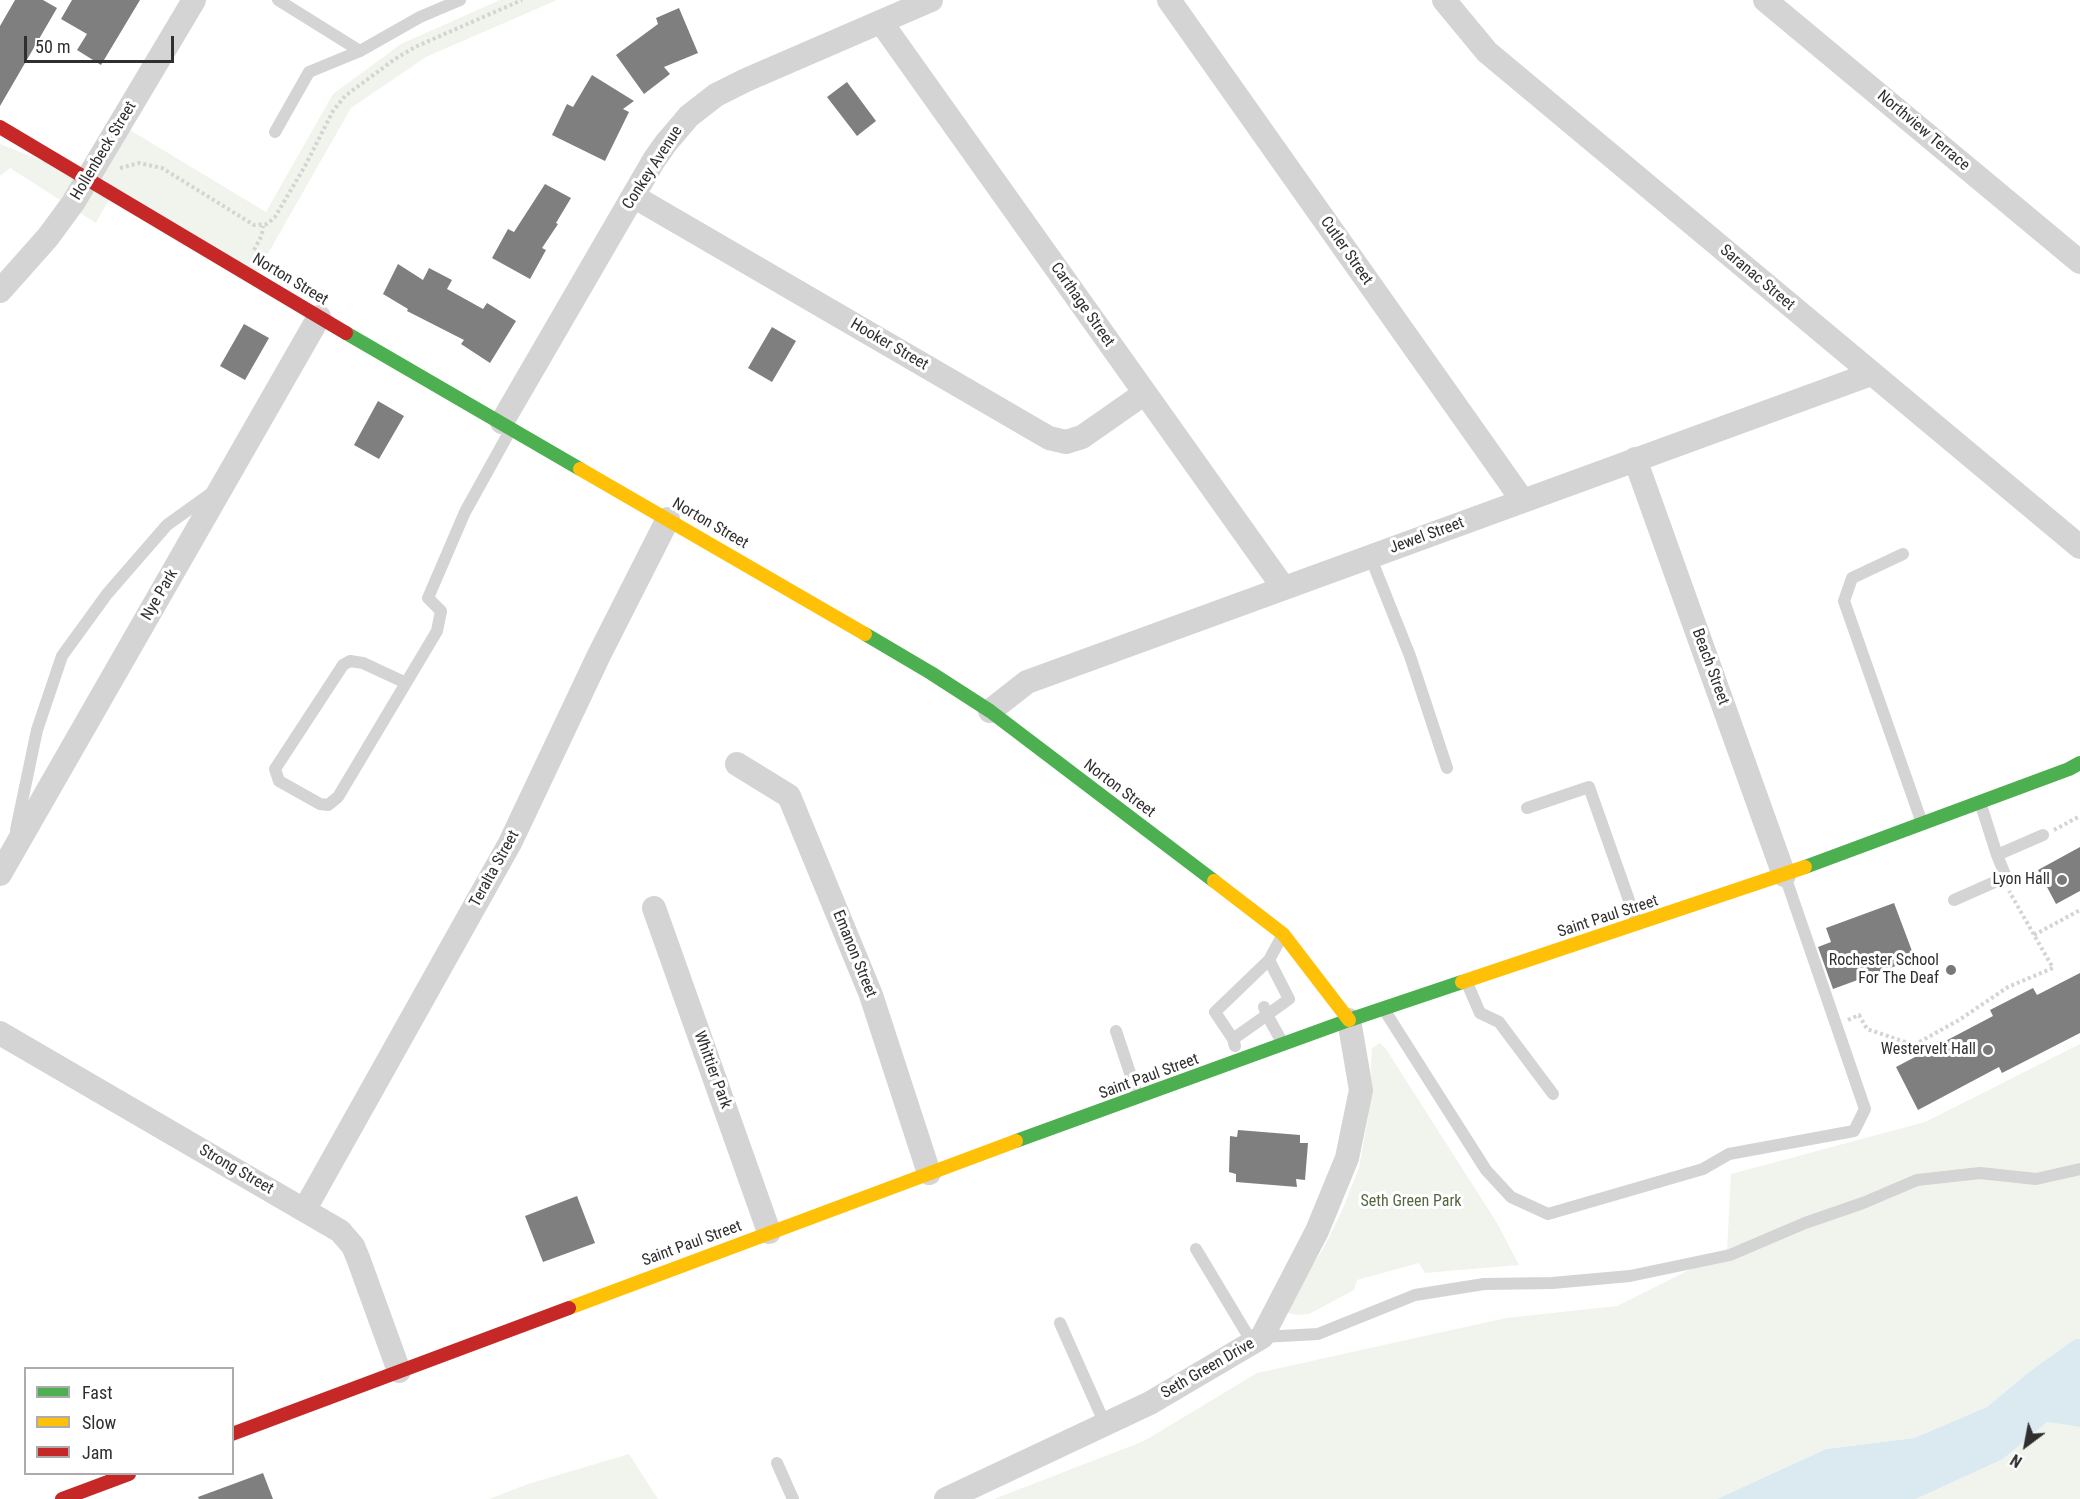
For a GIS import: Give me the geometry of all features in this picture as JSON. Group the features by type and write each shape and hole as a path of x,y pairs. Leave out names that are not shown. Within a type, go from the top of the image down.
{"main road":[{"name":"Norton Street","path":"0,127 319,317 931,673 990,711 1283,934 1349,1020"},
{"name":"Saint Paul Street","path":"234,1433 769,1232 1349,1020 1784,875 2069,770 2080,763"},
{"path":"62,1499 124,1475"}],"street":[{"name":"Hollenbeck Street","path":"0,291 60,222 194,0"},
{"name":"Conkey Avenue","path":"507,425 633,196 678,128 702,105 746,80 931,0"},
{"name":"Cutler Street","path":"1169,0 1523,501"},
{"name":"Saranac Street","path":"1444,0 1487,52 2080,547"},
{"name":"Northview Terrace","path":"1765,0 2080,262"},
{"name":"Carthage Street","path":"881,22 1282,587"},
{"name":"Hooker Street","path":"633,196 1058,442 1074,441 1144,393"},
{"name":"Nye Park","path":"6,864 319,317"},
{"name":"Jewel Street","path":"990,711 1027,682 1282,587 1871,374"},
{"name":"Beach Street","path":"1635,459 1784,875"},
{"name":"Teralta Street","path":"304,1209 510,843 599,656 668,519"},
{"name":"Emanon Street","path":"736,764 789,796 871,996 929,1173"},
{"name":"Whittier Park","path":"654,908 769,1232"},
{"name":"Seth Green Drive","path":"946,1499 1150,1403 1258,1340 1317,1231 1347,1158 1361,1090 1349,1020"},
{"name":"Strong Street","path":"0,1033 340,1231 353,1246 399,1371"}],"lane":[{"path":"278,0 360,51"},
{"path":"275,132 309,72 360,51 420,17 460,0"},
{"path":"406,683 363,663 350,661 343,665 275,769 279,781 320,804 328,805 338,797 406,683 437,631 441,611 428,598 465,512 507,425"},
{"path":"6,864 37,730 62,656 107,594 167,525 224,484"},
{"path":"1903,554 1852,578 1844,602 1923,824"},
{"path":"1370,556 1410,657 1447,768"},
{"path":"1527,808 1589,787 1638,924"},
{"path":"1954,900 2006,877 1980,802"},
{"path":"1997,855 2043,836"},
{"path":"1384,1009 1486,1170 1511,1197 1548,1214 1703,1169 1729,1154 1854,1131 1865,1109 1784,875"},
{"path":"1239,1033 1215,1012 1254,980 1269,960 1283,934"},
{"path":"1238,1062 1239,1033 1265,1011 1289,999 1269,960"},
{"path":"1466,981 1480,1013 1499,1022 1553,1094"},
{"path":"1265,1011 1284,1045"},
{"path":"1116,1031 1138,1098"},
{"path":"1196,1249 1258,1340 1318,1334 1415,1295 1484,1284 1552,1283 1630,1276 1730,1256 1805,1223 1863,1203 1917,1180 1980,1173 2036,1179 2080,1169"},
{"path":"1060,1323 1105,1424"},
{"path":"777,1463 793,1499"},
{"path":"104,1483 110,1499"}],"path":[{"path":"2043,836 2080,816"},
{"path":"1836,1024 1859,1015 1867,1029 1914,1045 1959,1020 2008,987 2053,969 2002,879"},
{"path":"2034,935 2080,910"}],"green space":[{"path":"500,0 557,0 426,57 351,108 254,278 112,194 96,223 10,168 0,176 0,144 87,178 120,124 266,212 333,94 401,44"},
{"name":"Seth Green Park","path":"1380,1043 1497,1223 1519,1265 1425,1273 1419,1263 1357,1280 1354,1290 1309,1314 1287,1313 1341,1213 1359,1168 1368,1117 1372,1048"},
{"path":"2080,1044 2080,1339 2075,1339 2029,1372 1987,1407 1914,1438 1826,1449 1717,1499 994,1499 1144,1441 1257,1373 1506,1318 1617,1306 1727,1251 1731,1174 1925,1122"},
{"path":"2047,1422 2080,1427 2080,1499 1916,1499 2003,1459"},
{"path":"629,1454 658,1499 489,1499 528,1484"}],"shaded area":[{"path":"2075,1339 2080,1339 2080,1427 2047,1422 2003,1459 1916,1499 1717,1499 1826,1449 1914,1438 1987,1407 2029,1372"}],"building":[{"path":"15,0 43,0 57,8 0,106 0,26"},
{"path":"72,0 140,0 101,65 77,50 87,34 61,19"},
{"path":"679,8 698,53 664,67 670,74 644,94 616,55 658,24 656,18"},
{"path":"592,75 634,101 623,109 629,112 605,161 552,135 567,104 573,107"},
{"path":"847,82 876,121 857,136 827,97"},
{"path":"545,184 571,198 542,248 546,250 530,279 492,258 508,229 514,232"},
{"path":"398,264 423,280 429,268 452,280 447,289 483,309 487,303 516,321 490,363 461,344 464,340 407,311 408,309 383,294"},
{"path":"244,324 269,338 245,380 220,366"},
{"path":"772,327 796,341 772,382 748,368"},
{"path":"378,401 404,416 379,459 354,445"},
{"name":"Lyon Hall","path":"2080,847 2080,891 2056,904 2038,870"},
{"path":"1894,903 1915,959 1833,989 1818,947 1831,942 1826,928"},
{"name":"Westervelt Hall","path":"2080,973 2080,1033 2002,1073 1999,1067 1918,1110 1896,1067 1993,1016 1990,1010 2033,988 2037,995"},
{"path":"1238,1130 1300,1135 1300,1143 1308,1143 1305,1180 1296,1179 1297,1187 1236,1182 1236,1174 1229,1172 1230,1136 1237,1137"},
{"path":"577,1196 595,1243 543,1262 525,1216"},
{"path":"263,1473 273,1499 199,1499 198,1497"}],"traffic: fast":[{"path":"346,333 580,469"},
{"path":"865,634 990,711 1214,881"},
{"path":"1805,867 2080,763"},
{"path":"1016,1141 1349,1020 1462,982"}],"traffic: slow":[{"path":"580,469 865,634"},
{"path":"1462,982 1805,867"},
{"path":"1214,881 1283,934 1349,1020"},
{"path":"569,1308 1016,1141"}],"traffic: jam":[{"path":"0,127 346,333"},
{"path":"234,1433 569,1308"},
{"path":"62,1499 126,1475"}],"place":[{"name":"Lyon Hall","path":"2062,880"},
{"name":"Rochester School For The Deaf","path":"1951,970"},
{"name":"Westervelt Hall","path":"1988,1050"}]}
